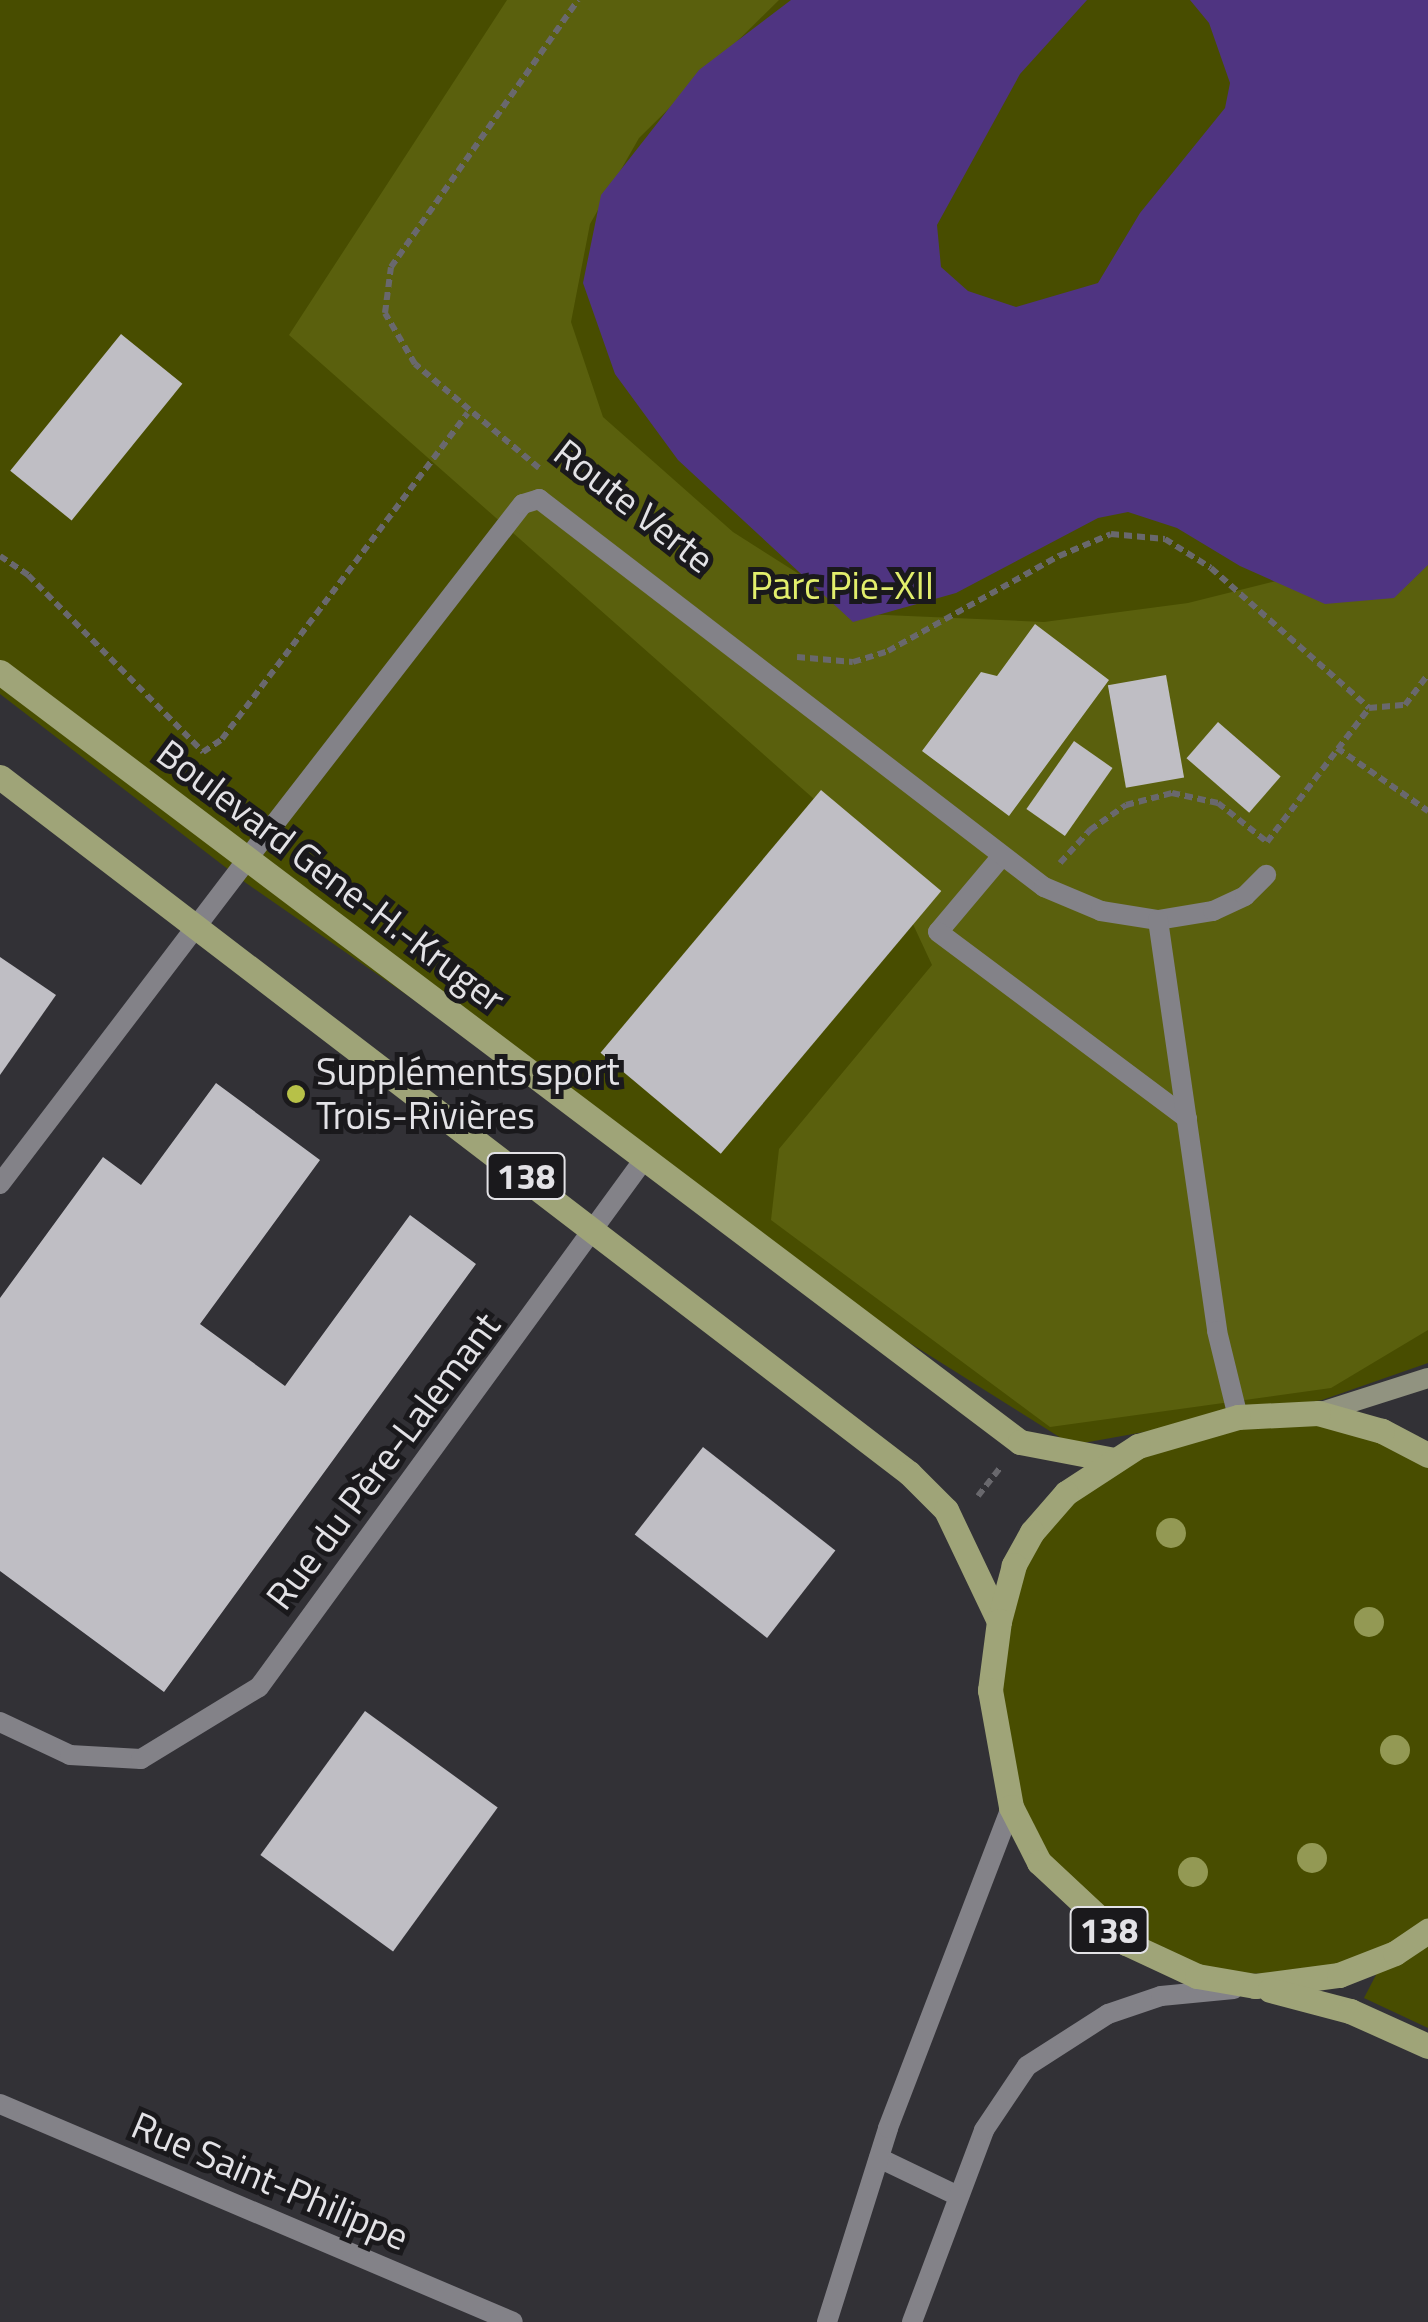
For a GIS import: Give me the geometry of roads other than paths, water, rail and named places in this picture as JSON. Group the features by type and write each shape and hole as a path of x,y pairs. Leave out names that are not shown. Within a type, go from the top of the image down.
{"main road":[{"name":"Boulevard Gene-H.-Kruger","path":"0,672 642,1162 1020,1442 1114,1460"},
{"name":"138","path":"0,777 910,1472 946,1510 999,1621 990,1690 1011,1807 1039,1862 1126,1943 1197,1976 1255,1986 1339,1975 1428,1930"},
{"path":"999,1621 1014,1564 1032,1532 1066,1492 1114,1460 1181,1430 1238,1416 1318,1413 1428,1378"},
{"path":"1318,1413 1382,1430 1428,1455"},
{"path":"1255,1986 1350,2010 1428,2046"}],"street":[{"path":"0,1184 195,925 524,504 539,499 1044,887 1100,911 1158,920 1214,911 1245,896 1266,875"},
{"path":"1002,856 938,932 1187,1118"},
{"path":"1158,920 1218,1331 1238,1416"},
{"name":"Rue du Père-Lalemant","path":"0,1722 70,1755 140,1760 259,1687 597,1230 642,1162"},
{"path":"826,2322 879,2158 1011,1807"},
{"path":"912,2322 956,2195 984,2130 1027,2066 1068,2034 1161,1996 1255,1986"},
{"name":"Rue Saint-Philippe","path":"0,2104 513,2322"},
{"path":"879,2158 956,2195"}],"place":[{"name":"Suppléments sport Trois-Rivières","path":"296,1094"}],"park label":[{"name":"Parc Pie-XII","path":"842,586"}]}
